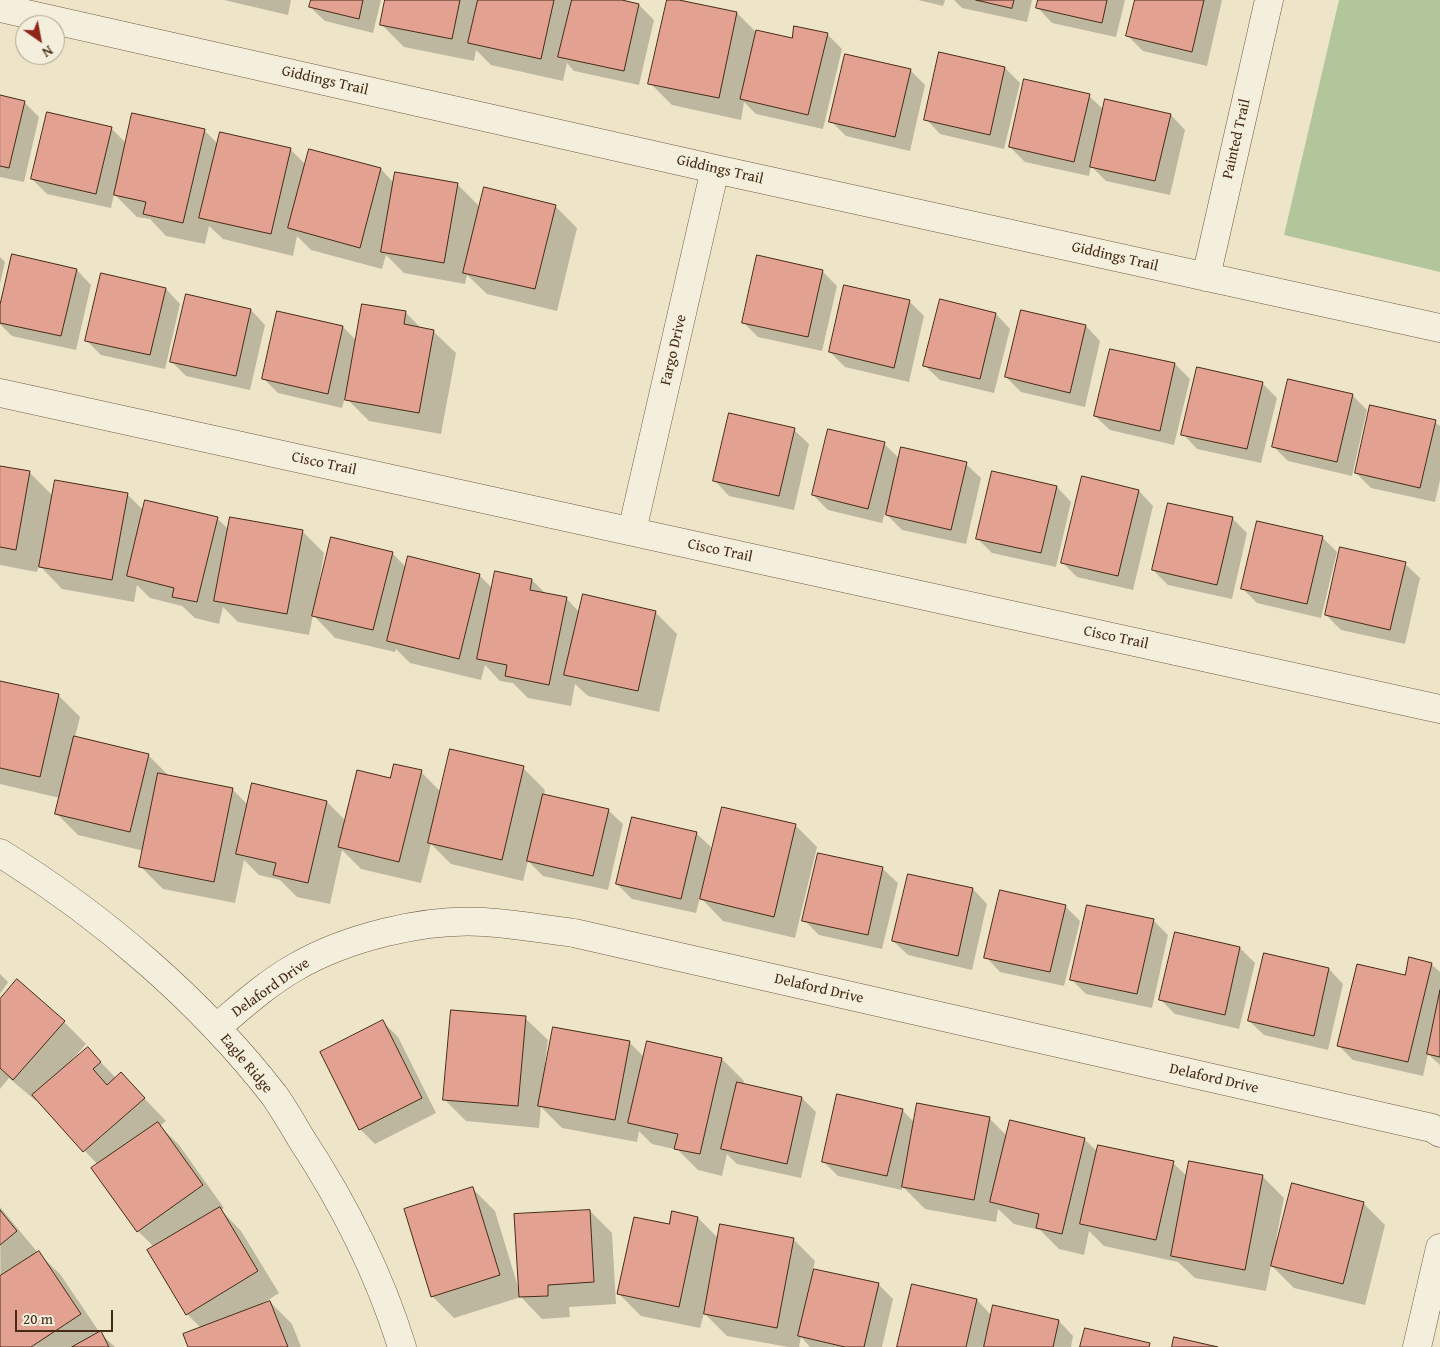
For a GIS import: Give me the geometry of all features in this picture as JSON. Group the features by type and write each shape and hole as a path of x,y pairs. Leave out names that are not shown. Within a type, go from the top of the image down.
{"street":[{"name":"Painted Trail","path":"1206,278 1269,0"},
{"name":"Giddings Trail","path":"0,8 715,169 1440,328"},
{"name":"Fargo Drive","path":"632,531 715,169"},
{"name":"Cisco Trail","path":"0,393 1440,709"},
{"name":"Eagle Ridge","path":"0,853 39,877 109,929 157,971 216,1028 274,1096 324,1173 367,1253 402,1347"},
{"name":"Delaford Drive","path":"216,1028 293,968 325,951 398,929 442,923 482,922 584,936 1432,1128 1440,1133"},
{"path":"1419,1339 1440,1248"}],"green space":[{"path":"1339,0 1440,0 1440,272 1284,235"}],"building":[{"path":"311,0 363,0 359,19 309,7"},
{"path":"385,0 460,0 452,39 380,25"},
{"path":"478,0 554,0 541,59 468,43"},
{"path":"572,0 622,0 639,4 624,71 558,57"},
{"path":"667,0 679,0 737,12 719,98 648,84"},
{"path":"976,0 1014,0 1012,8"},
{"path":"1038,0 1107,0 1102,23 1036,8"},
{"path":"1135,0 1204,0 1192,52 1126,36"},
{"path":"794,26 828,33 808,115 740,99 756,30 792,38"},
{"path":"939,52 1005,67 990,135 924,120"},
{"path":"845,54 911,69 895,137 829,122"},
{"path":"1024,79 1090,94 1074,162 1009,147"},
{"path":"0,95 25,101 9,168 0,166"},
{"path":"1105,99 1171,114 1155,181 1090,167"},
{"path":"47,112 112,127 96,194 31,179"},
{"path":"132,113 205,129 183,223 143,214 146,202 114,195"},
{"path":"220,132 291,148 271,234 199,218"},
{"path":"309,149 381,168 360,248 288,228"},
{"path":"395,172 458,183 444,263 381,252"},
{"path":"484,187 556,205 535,289 463,273"},
{"path":"12,254 77,269 61,336 0,323 0,305"},
{"path":"757,255 823,270 808,337 742,323"},
{"path":"101,273 166,288 150,355 85,341"},
{"path":"844,285 910,300 894,368 829,352"},
{"path":"186,294 251,309 236,376 170,362"},
{"path":"940,299 996,313 980,379 923,366"},
{"path":"362,304 406,311 404,324 434,330 419,413 345,400"},
{"path":"1021,310 1086,325 1070,393 1005,377"},
{"path":"277,311 343,326 328,394 262,379"},
{"path":"1110,349 1175,363 1160,431 1094,416"},
{"path":"1197,367 1263,382 1247,449 1181,435"},
{"path":"1288,379 1353,394 1337,462 1272,447"},
{"path":"1370,405 1436,420 1420,488 1355,473"},
{"path":"729,413 795,428 779,496 713,481"},
{"path":"828,429 885,442 868,509 812,495"},
{"path":"901,447 967,462 951,530 886,515"},
{"path":"0,466 30,471 16,550 0,547"},
{"path":"992,471 1057,486 1041,553 976,539"},
{"path":"1082,476 1139,490 1118,576 1061,563"},
{"path":"55,480 128,493 112,580 39,567"},
{"path":"145,500 218,517 197,602 172,597 174,588 127,576"},
{"path":"1168,503 1233,517 1217,585 1152,570"},
{"path":"230,517 303,530 287,614 214,601"},
{"path":"1257,521 1323,536 1307,604 1241,589"},
{"path":"331,537 393,552 373,630 312,616"},
{"path":"1340,547 1406,562 1390,630 1325,615"},
{"path":"408,556 480,574 459,659 387,641"},
{"path":"495,571 532,579 530,590 567,597 549,685 505,676 507,665 477,659"},
{"path":"583,594 656,611 638,691 564,675"},
{"path":"0,681 59,694 40,777 0,768"},
{"path":"74,736 149,754 130,832 55,814"},
{"path":"450,749 524,766 502,860 428,843"},
{"path":"394,764 422,770 399,862 338,847 357,770 390,778"},
{"path":"158,773 233,788 214,882 139,867"},
{"path":"252,783 327,801 308,883 273,875 276,863 236,854"},
{"path":"543,794 609,809 593,876 527,861"},
{"path":"722,807 796,824 774,917 700,899"},
{"path":"632,817 697,832 681,899 616,884"},
{"path":"818,853 883,867 868,935 802,921"},
{"path":"908,874 973,888 958,956 892,941"},
{"path":"1000,890 1066,905 1050,972 984,958"},
{"path":"1087,905 1154,919 1137,994 1070,980"},
{"path":"1175,932 1240,947 1225,1015 1159,1000"},
{"path":"1264,953 1329,968 1314,1036 1248,1021"},
{"path":"1409,957 1432,963 1408,1062 1337,1046 1357,964 1405,975"},
{"path":"17,979 65,1021 13,1080 0,1068 0,999"},
{"path":"1440,990 1440,1057 1427,1054"},
{"path":"451,1010 526,1016 518,1106 443,1100"},
{"path":"383,1020 422,1098 359,1130 320,1052"},
{"path":"553,1027 630,1041 615,1120 538,1106"},
{"path":"647,1041 722,1058 700,1154 674,1149 678,1134 628,1123"},
{"path":"88,1047 101,1062 93,1069 107,1085 121,1072 145,1098 83,1152 32,1095"},
{"path":"737,1082 802,1097 787,1164 721,1149"},
{"path":"837,1094 903,1109 887,1176 822,1162"},
{"path":"917,1103 990,1117 974,1200 902,1187"},
{"path":"1010,1120 1085,1138 1062,1234 1036,1228 1039,1214 990,1202"},
{"path":"158,1122 203,1185 137,1232 91,1168"},
{"path":"1098,1145 1174,1161 1156,1240 1080,1224"},
{"path":"1189,1161 1263,1175 1245,1270 1171,1256"},
{"path":"1292,1183 1364,1202 1343,1284 1271,1266"},
{"path":"473,1187 500,1275 431,1297 404,1209"},
{"path":"220,1207 258,1271 186,1315 147,1250"},
{"path":"0,1210 17,1231 0,1245"},
{"path":"590,1210 594,1282 548,1285 548,1296 519,1297 514,1214"},
{"path":"672,1211 698,1217 679,1307 617,1294 634,1217 669,1224"},
{"path":"720,1224 794,1238 777,1328 704,1314"},
{"path":"39,1251 81,1314 31,1347 0,1347 0,1276"},
{"path":"814,1269 879,1283 864,1347 845,1347 798,1336"},
{"path":"912,1284 977,1299 966,1347 897,1347"},
{"path":"270,1301 288,1347 188,1347 183,1334"},
{"path":"993,1305 1059,1320 1053,1347 984,1347"},
{"path":"1085,1328 1150,1343 1149,1347 1080,1347"},
{"path":"101,1331 109,1347 72,1347"},
{"path":"1174,1337 1218,1347 1172,1347"}]}
